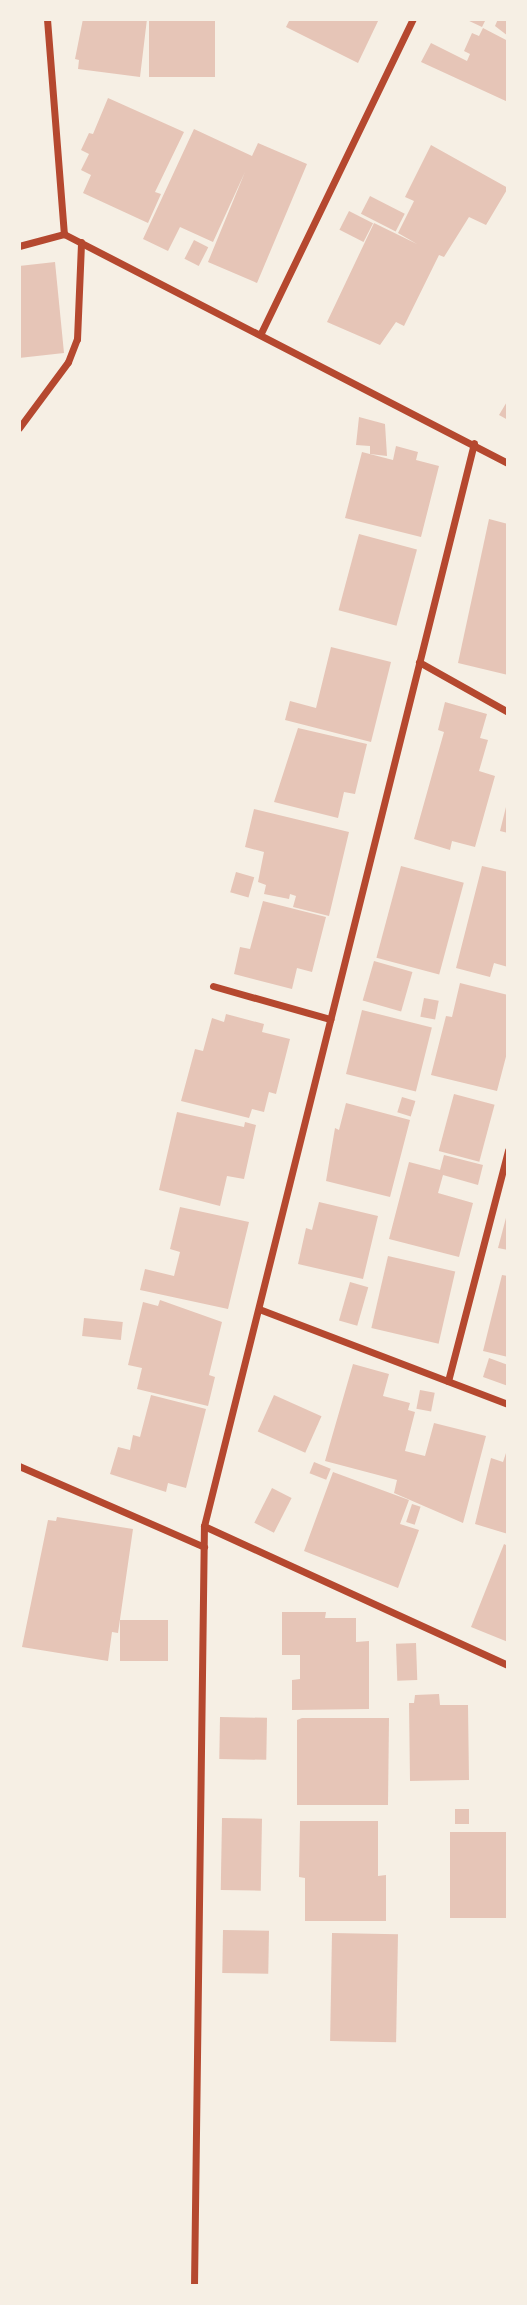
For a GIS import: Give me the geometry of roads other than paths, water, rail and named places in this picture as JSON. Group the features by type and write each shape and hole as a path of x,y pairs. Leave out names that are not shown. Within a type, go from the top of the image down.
{"street":[{"path":"47,19 64,233"},
{"path":"261,333 413,19"},
{"path":"19,246 64,233 474,443 508,463"},
{"path":"19,428 68,362 77,339 81,242"},
{"path":"194,2286 204,1526 474,443"},
{"path":"419,662 508,712"},
{"path":"213,986 330,1019"},
{"path":"448,1381 508,1150"},
{"path":"259,1309 508,1404"},
{"path":"19,1466 204,1547"},
{"path":"204,1526 508,1665"}]}
